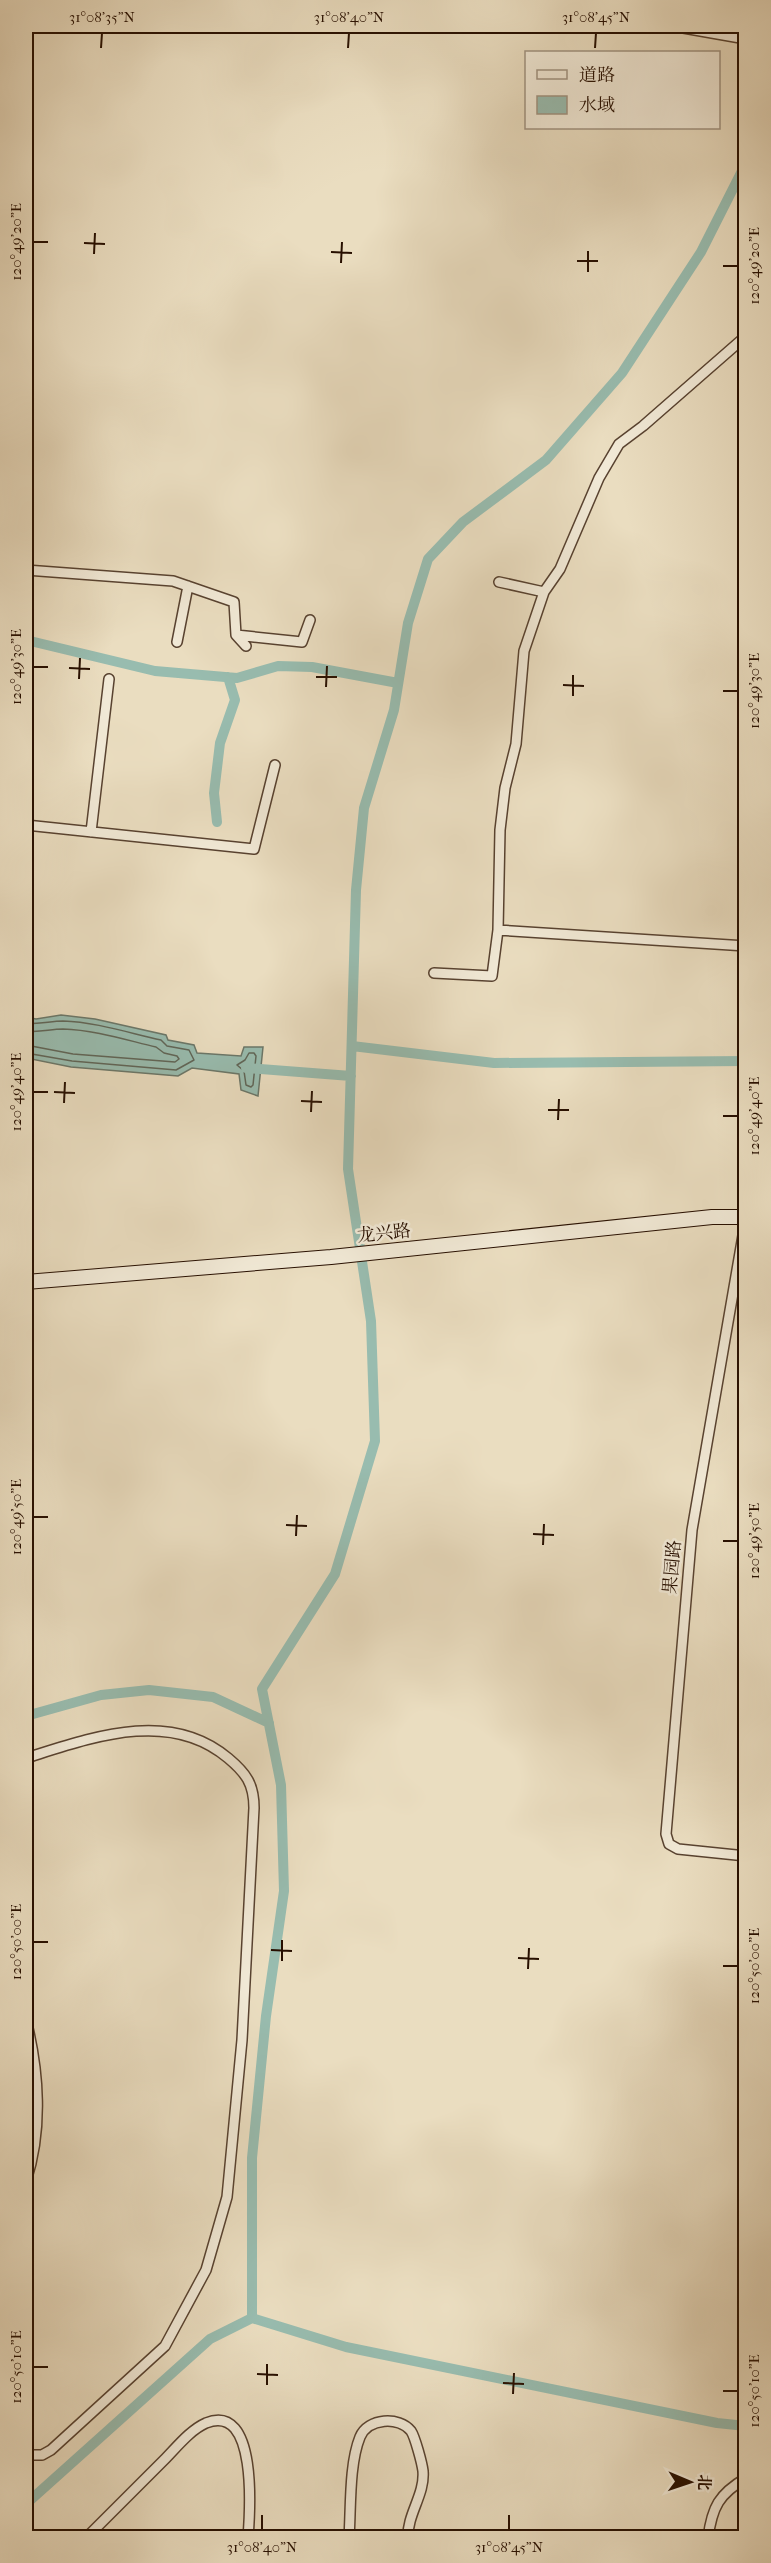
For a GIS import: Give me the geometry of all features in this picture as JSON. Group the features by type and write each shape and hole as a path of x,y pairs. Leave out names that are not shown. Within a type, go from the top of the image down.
{"street":[{"path":"672,26 746,39"},
{"path":"434,973 492,976 498,930 500,830 505,788 516,744 524,651 544,592 560,569 599,478 619,444 644,426 746,336"},
{"path":"26,570 173,581 188,586 234,602 236,635 246,646"},
{"path":"499,582 544,592"},
{"path":"177,642 188,586"},
{"path":"236,635 302,642 310,620"},
{"path":"91,832 109,679"},
{"path":"26,825 254,849 275,765"},
{"path":"498,930 746,946"},
{"name":"龙兴路","path":"26,1282 332,1257 712,1217 746,1218"},
{"name":"果园路","path":"746,1218 695,1508 666,1834 669,1844 678,1849 746,1856"},
{"path":"26,1758 120,1731 144,1730 188,1735 213,1746 246,1774 252,1783 254,1808 242,2040 227,2197 206,2270 165,2346 51,2450 42,2455 26,2455"},
{"path":"26,2020 32,2045 36,2104 34,2152 26,2181"},
{"path":"86,2538 186,2438 206,2423 218,2421 231,2425 242,2438 251,2500 248,2538"},
{"path":"349,2538 355,2458 361,2435 373,2424 389,2421 401,2424 412,2432 423,2470 422,2492 408,2529 408,2538"},
{"path":"708,2538 711,2518 719,2498 746,2478"}],"water":[{"path":"61,1015 95,1019 166,1035 168,1040 194,1045 197,1053 241,1056 244,1047 263,1047 258,1096 241,1090 239,1074 192,1068 178,1076 71,1067 26,1058 26,1017 36,1019"}],"waterway":[{"path":"252,2318 252,2158 266,2016 284,1891 281,1785 262,1689 335,1574 375,1441 371,1321 348,1169 356,890 364,808 394,710 408,623 428,559 463,522 546,460 622,373 701,252 746,163"},
{"path":"26,640 155,671 237,678 278,666 312,667 398,683"},
{"path":"217,822 214,793 220,743 235,700 228,677"},
{"path":"352,1046 494,1063 746,1061"},
{"path":"246,1068 351,1076"},
{"path":"26,1716 101,1695 149,1690 213,1697 269,1723"},
{"path":"26,2504 210,2339 252,2318 346,2347 717,2423 746,2426"}]}
